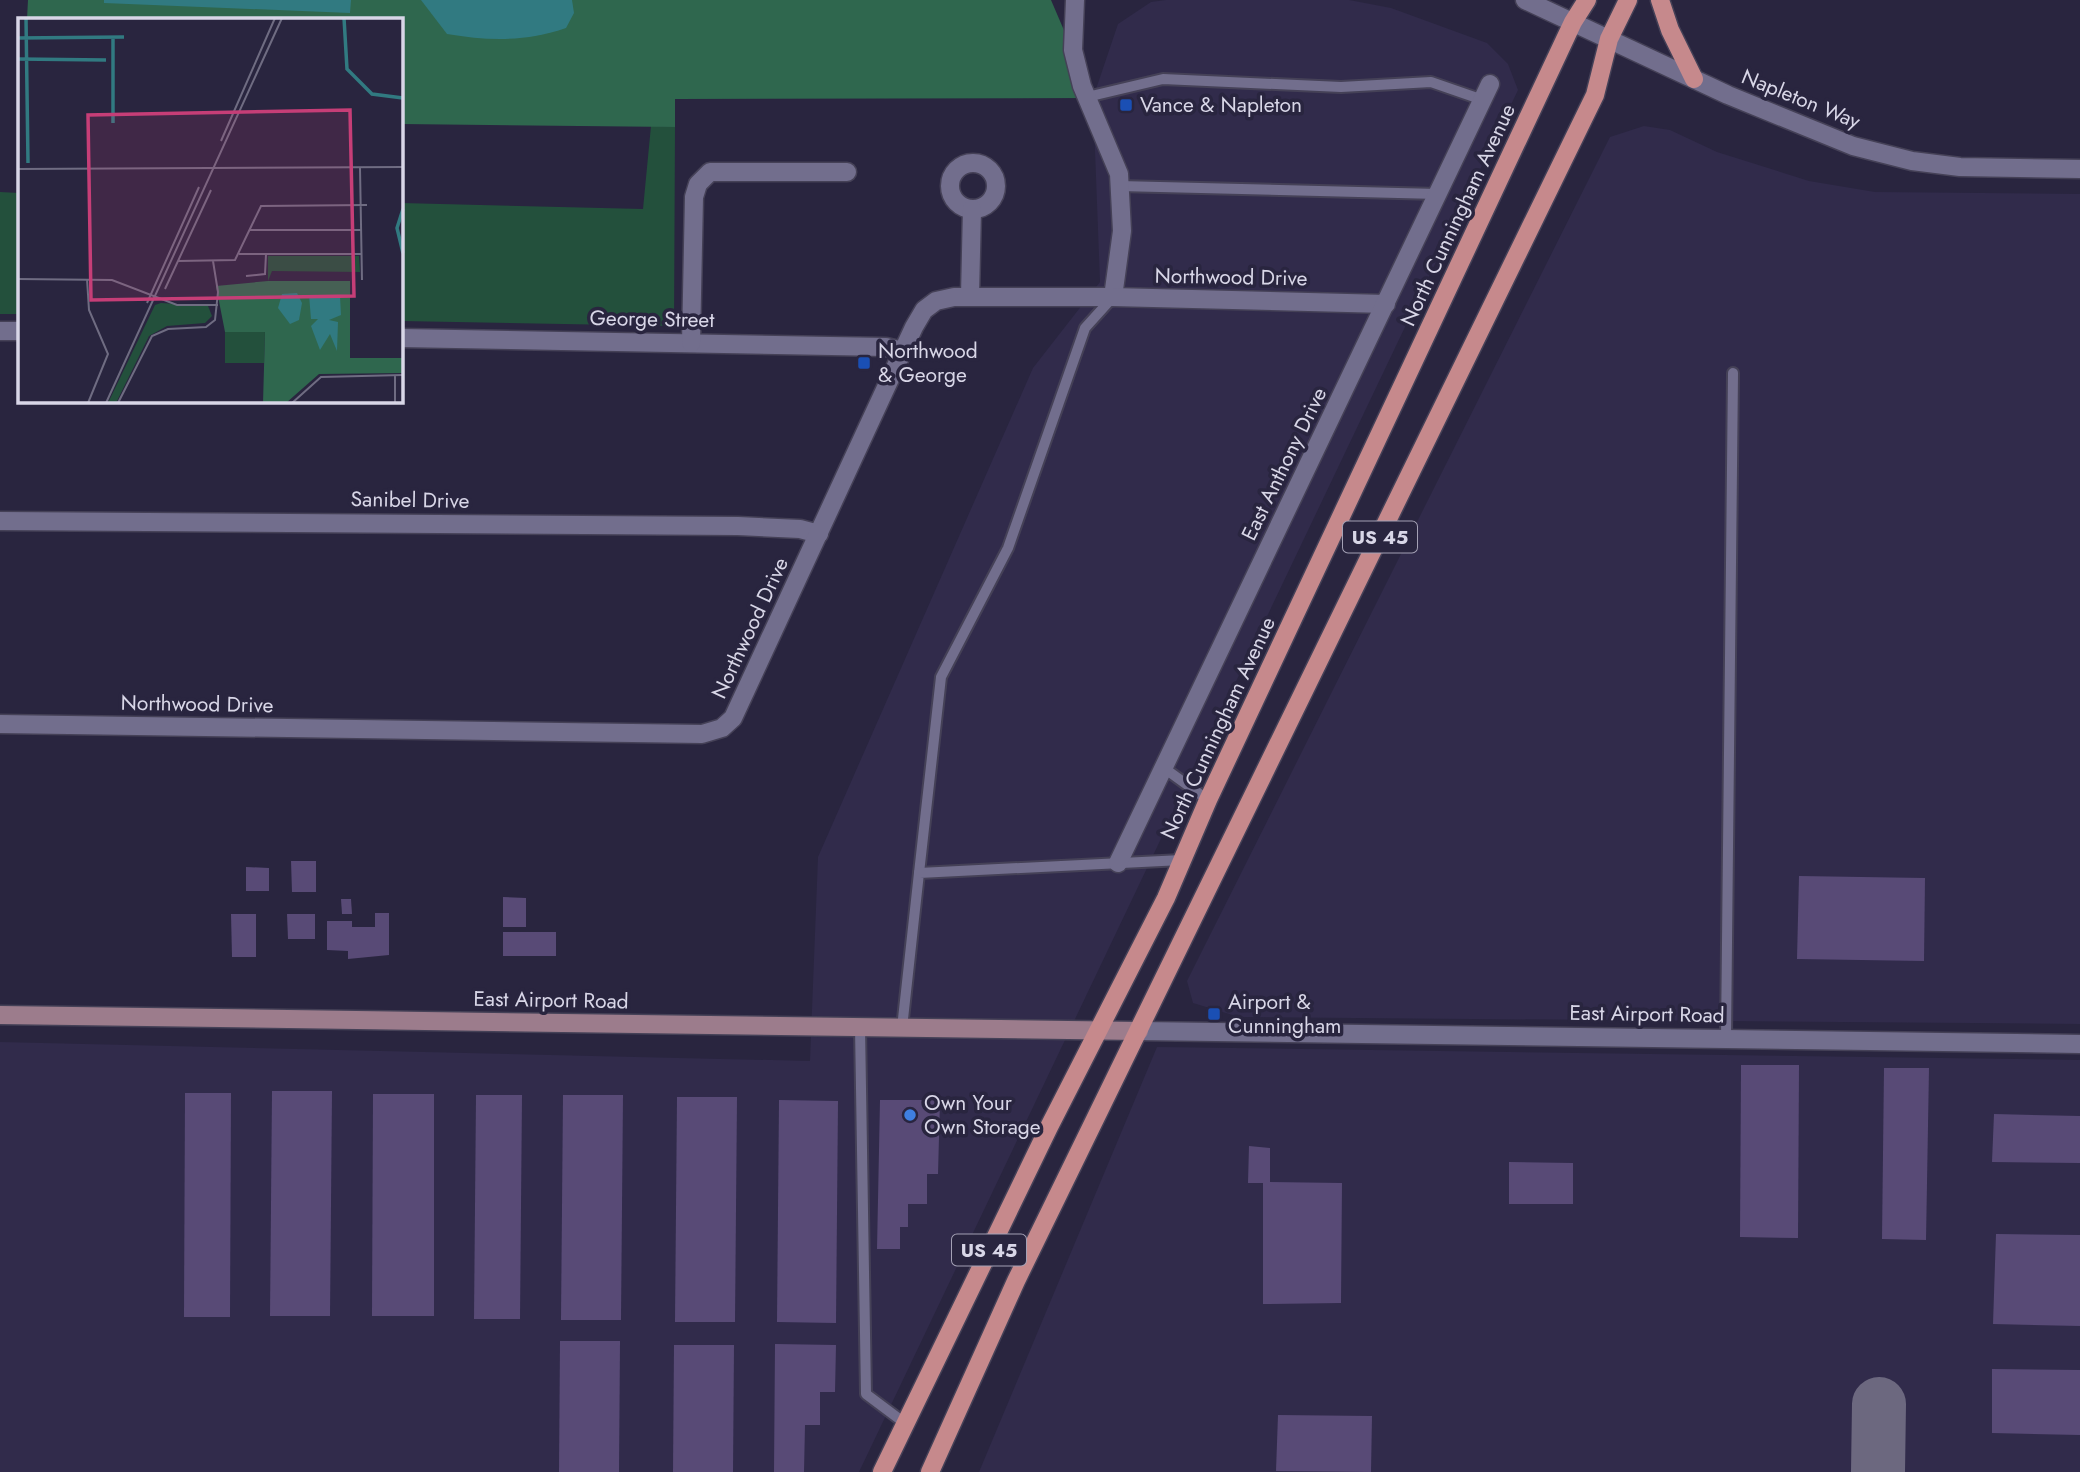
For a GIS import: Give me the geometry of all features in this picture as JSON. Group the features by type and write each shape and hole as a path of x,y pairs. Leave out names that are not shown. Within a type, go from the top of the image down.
{"main road":[{"name":"North Cunningham Avenue","path":"883,1472 1049,1127 1101,1031 1573,22 1587,0"},
{"name":"US 45","path":"930,1472 1016,1281 1595,95 1609,39 1628,0"},
{"path":"1660,0 1670,30 1694,79"}],"street":[{"path":"1074,0 1073,50 1087,97 1119,174 1122,231 1113,297"},
{"name":"Napleton Way","path":"1525,0 1694,79 1853,146 1912,161 1960,167 2080,169"},
{"name":"East Anthony Drive","path":"1118,863 1486,92"},
{"path":"691,343 694,197 698,184 710,172 847,172"},
{"path":"970,296 972,209"},
{"name":"Northwood Drive","path":"0,724 702,734 722,729 733,719 903,351 924,310 936,301 970,296 1386,304"},
{"path":"0,331 18,331"},
{"name":"George Street","path":"402,338 886,346 903,351"},
{"name":"Sanibel Drive","path":"0,521 738,526 800,529 819,534"},
{"name":"East Airport Road","path":"0,1015 2080,1044"}],"lane":[{"path":"1087,97 1163,79 1341,87 1431,82 1486,92"},
{"path":"1119,186 1438,194"},
{"path":"902,1028 941,677 1008,548 1085,328 1113,297"},
{"path":"1726,1038 1732,373"},
{"path":"1164,768 1208,800"},
{"path":"919,873 1182,860"},
{"path":"860,1027 866,1394 906,1424"}],"shaded area":[{"path":"28,0 1051,0 1093,98 675,99 675,127 402,124 402,18 27,18"},
{"path":"104,0 351,0 350,13 104,3"},
{"path":"421,0 572,0 574,13 566,28 551,33 507,39 478,38 447,34"},
{"path":"1349,0 1391,8 1487,43 1508,64 1518,90 859,1472 0,1472 0,1042 810,1061 818,857 1033,368 1100,282 1093,98 1118,24 1151,2"},
{"path":"651,126 675,127 674,326 402,321 402,203 643,209"},
{"path":"1644,126 1670,130 1717,152 1809,181 1875,192 2080,194 2080,1024 1239,1017 1193,1003 1187,981 1610,137"},
{"path":"0,192 18,193 18,314 0,314"},
{"path":"1157,1047 2080,1060 2080,1472 979,1472"}],"building":[{"path":"291,861 316,861 316,892 292,892"},
{"path":"246,867 269,868 269,891 246,891"},
{"path":"1799,876 1925,878 1924,961 1797,959"},
{"path":"503,897 526,898 526,927 503,927"},
{"path":"341,899 351,899 352,914 342,914"},
{"path":"375,913 389,913 389,955 348,959 348,951 327,950 327,921 352,921 352,927 375,927"},
{"path":"231,914 256,914 256,957 232,957"},
{"path":"287,914 315,914 315,939 288,939"},
{"path":"503,932 556,932 556,956 503,956"},
{"path":"1741,1065 1799,1065 1798,1238 1740,1237"},
{"path":"1884,1068 1929,1068 1926,1240 1882,1239"},
{"path":"272,1091 332,1091 330,1316 270,1316"},
{"path":"185,1093 231,1093 230,1317 184,1317"},
{"path":"373,1094 434,1094 434,1316 372,1316"},
{"path":"476,1095 522,1095 520,1319 474,1319"},
{"path":"563,1095 623,1095 621,1320 561,1320"},
{"path":"677,1097 737,1097 735,1322 675,1322"},
{"path":"779,1100 838,1101 836,1323 777,1322"},
{"path":"880,1100 940,1100 938,1174 927,1174 927,1204 908,1204 908,1227 900,1227 900,1249 877,1249"},
{"path":"1994,1114 2080,1116 2080,1163 1992,1162"},
{"path":"1249,1146 1270,1148 1270,1182 1342,1183 1341,1303 1263,1304 1263,1183 1248,1183"},
{"path":"1509,1162 1573,1163 1573,1204 1509,1204"},
{"path":"1996,1234 2080,1235 2080,1326 1993,1324"},
{"path":"560,1341 620,1341 619,1472 559,1472"},
{"path":"775,1344 836,1345 835,1392 820,1392 820,1425 805,1425 804,1472 774,1472"},
{"path":"674,1345 734,1345 733,1472 673,1472"},
{"path":"1992,1369 2080,1370 2080,1435 1992,1433"},
{"path":"1278,1415 1372,1416 1371,1472 1276,1471"}],"taxiway":[{"path":"1878,1472 1879,1404"}],"place":[{"name":"Vance & Napleton","path":"1126,105"},
{"name":"Northwood & George","path":"864,363"},
{"name":"Airport & Cunningham","path":"1214,1014"},
{"name":"Own Your Own Storage","path":"910,1115"}]}
